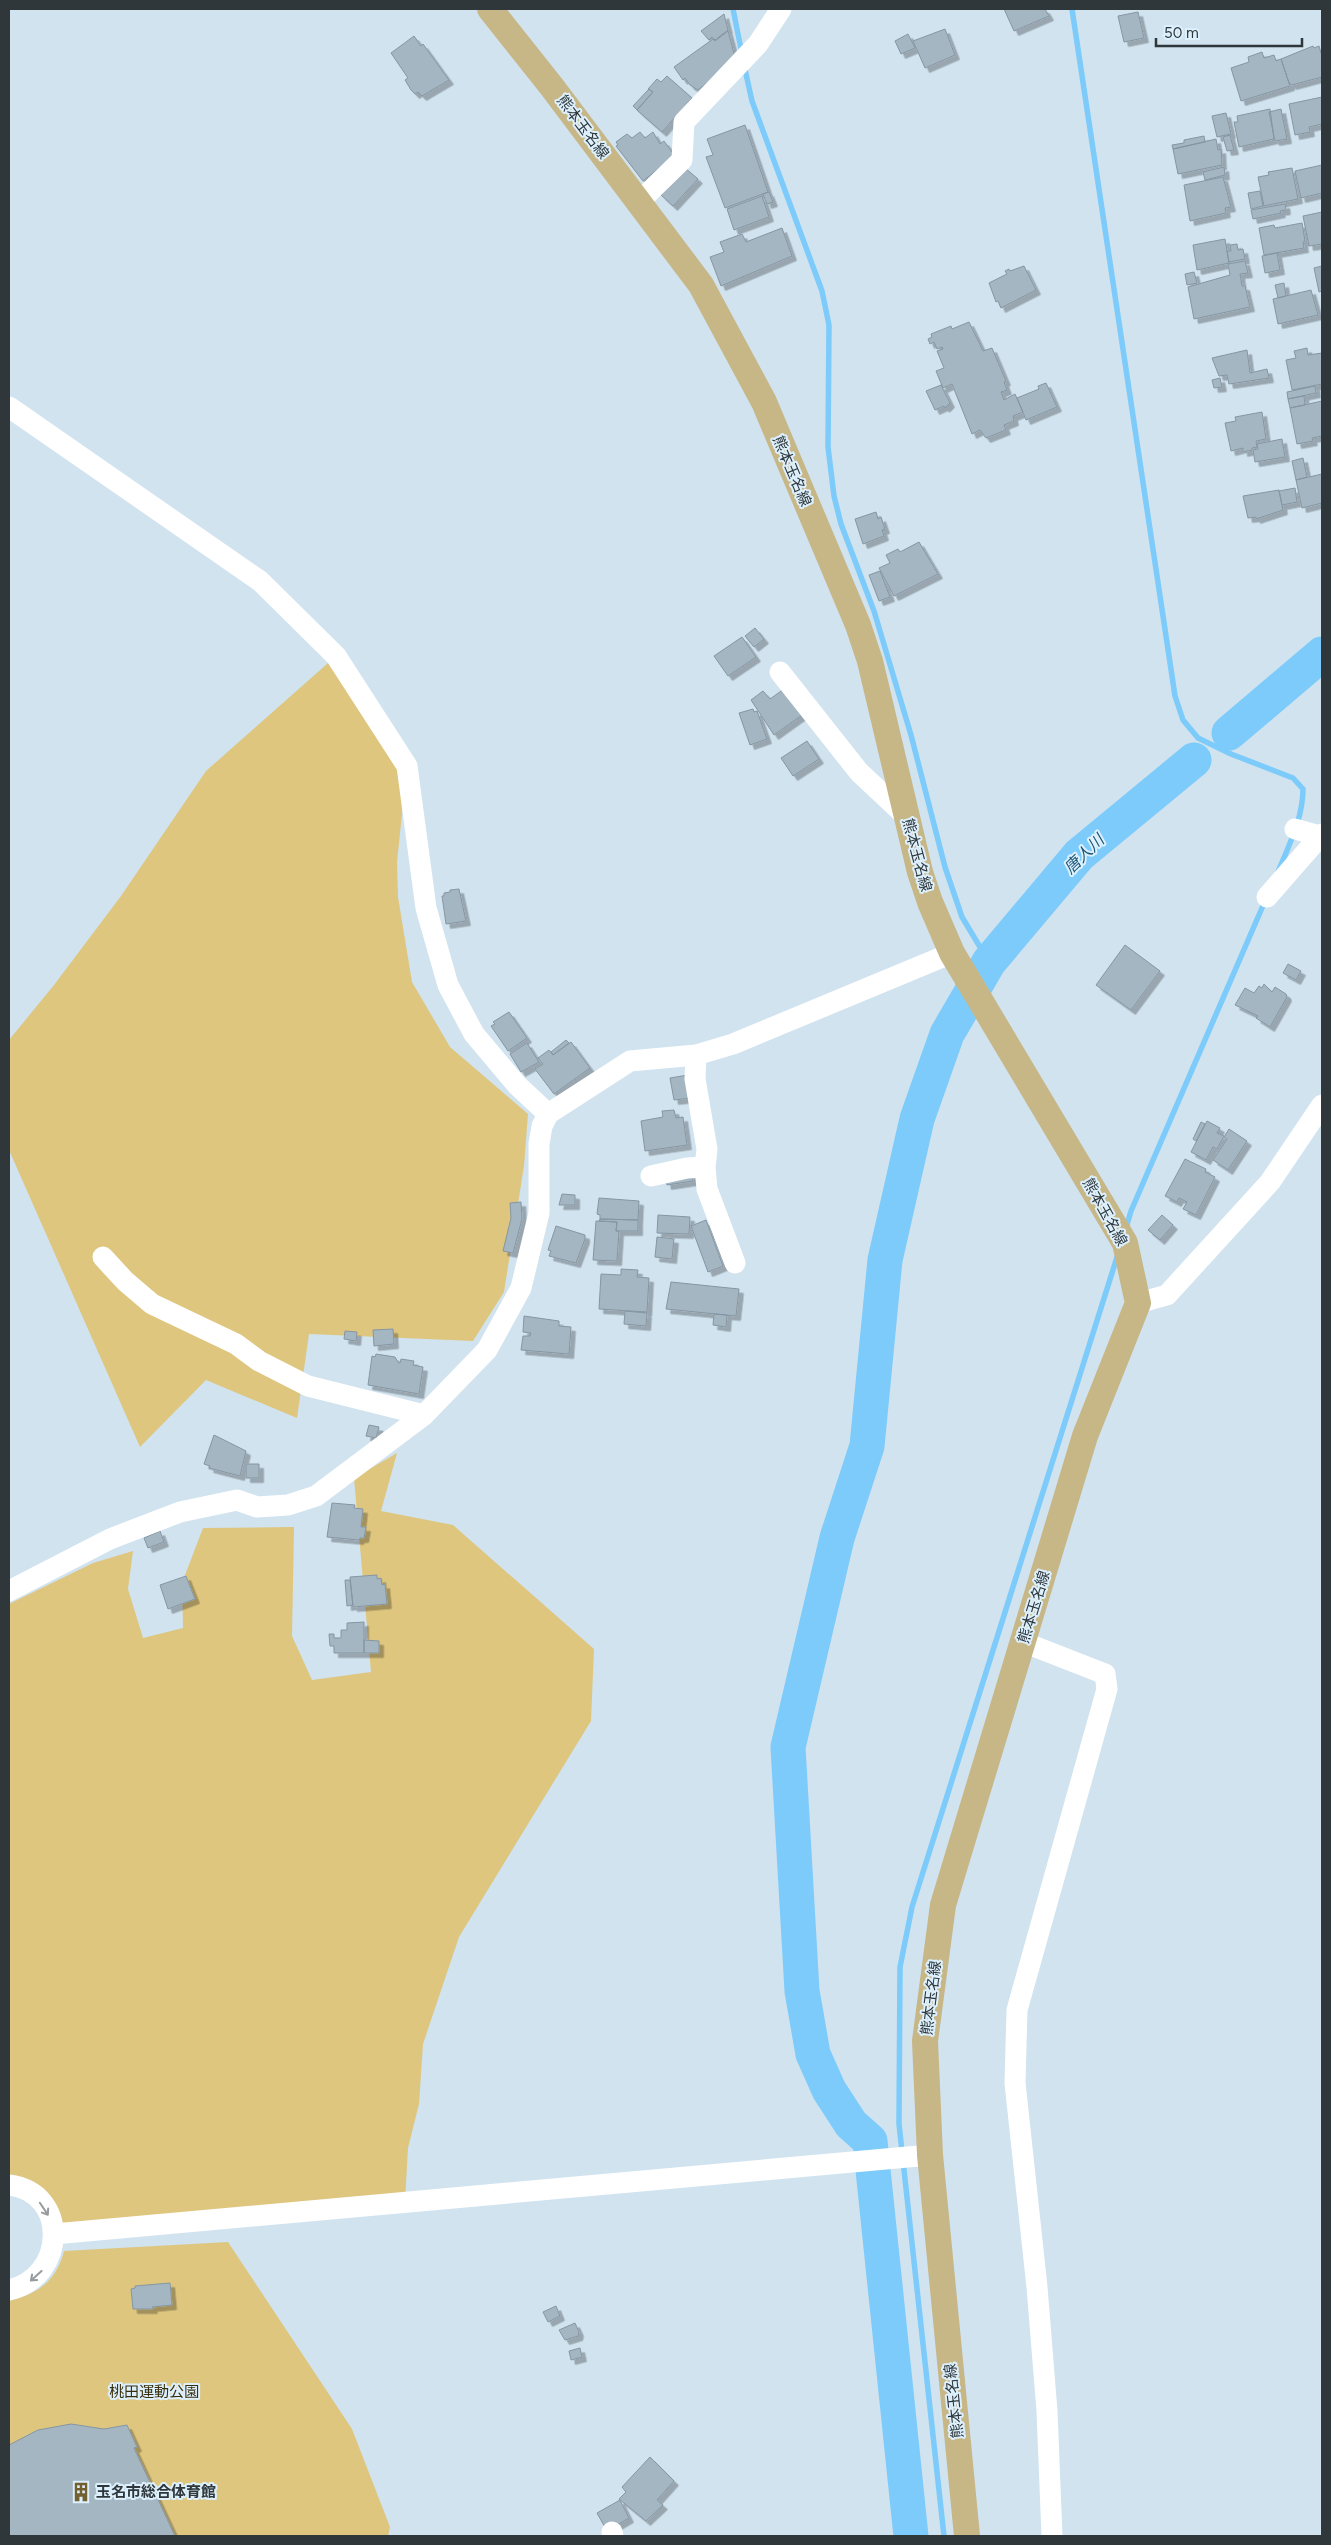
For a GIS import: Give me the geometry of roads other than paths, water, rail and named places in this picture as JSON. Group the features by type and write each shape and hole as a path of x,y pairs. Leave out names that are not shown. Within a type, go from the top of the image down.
{"main road":[{"name":"熊本玉名線","path":"490,9 701,285 764,402 858,625 870,661 930,902 956,960 1125,1243 1138,1303 1085,1436 943,1905 912,2156 967,2536"}],"street":[{"path":"639,202 682,160 684,122 743,60 781,9"},
{"path":"9,407 260,581 336,656 407,766 426,908 448,985 474,1034 517,1085 548,1114"},
{"path":"780,672 859,772 908,818"},
{"path":"1267,897 1321,835 1295,829"},
{"path":"9,1591 110,1539 180,1512 237,1500 257,1507 288,1505 316,1496 424,1415 486,1350 521,1288 539,1213 539,1144 542,1126 548,1114 630,1061 696,1054 733,1044 956,960"},
{"path":"696,1054 695,1079 707,1149 705,1167 707,1188 735,1263"},
{"path":"1138,1303 1167,1295 1270,1182 1322,1105"},
{"path":"651,1176 687,1168 705,1167"},
{"path":"103,1257 125,1281 152,1304 236,1344 259,1361 308,1386 424,1415"},
{"path":"1023,1642 1105,1674 1107,1689 1017,2010 1015,2082 1045,2382 1052,2536"},
{"path":"54,2234 912,2156"},
{"path":"9,2186 26,2190 46,2208 54,2234 53,2250 46,2266 35,2278 20,2287 9,2290"}],"waterway":[{"path":"733,9 742,54"},
{"path":"1072,9 1175,696 1183,720 1198,738 1231,754 1293,778 1303,789 1298,821 1278,872"},
{"path":"744,65 752,101 822,291 829,325 828,447 834,496 841,524 874,611 911,735 945,867 962,917 989,962"},
{"name":"唐人川","path":"1229,733 1322,654"},
{"path":"911,2536 870,2141 851,2124 829,2090 813,2054 802,1991 788,1747 837,1538 867,1446 885,1260 917,1119 947,1034 989,962 1079,855 1194,760"},
{"path":"1126,1228 1131,1211 1265,901"},
{"path":"944,2536 899,2124 900,1967 912,1907 1118,1254"}],"place":[{"name":"玉名市総合体育館","path":"81,2492"}],"park label":[{"name":"桃田運動公園","path":"154,2392"}]}
